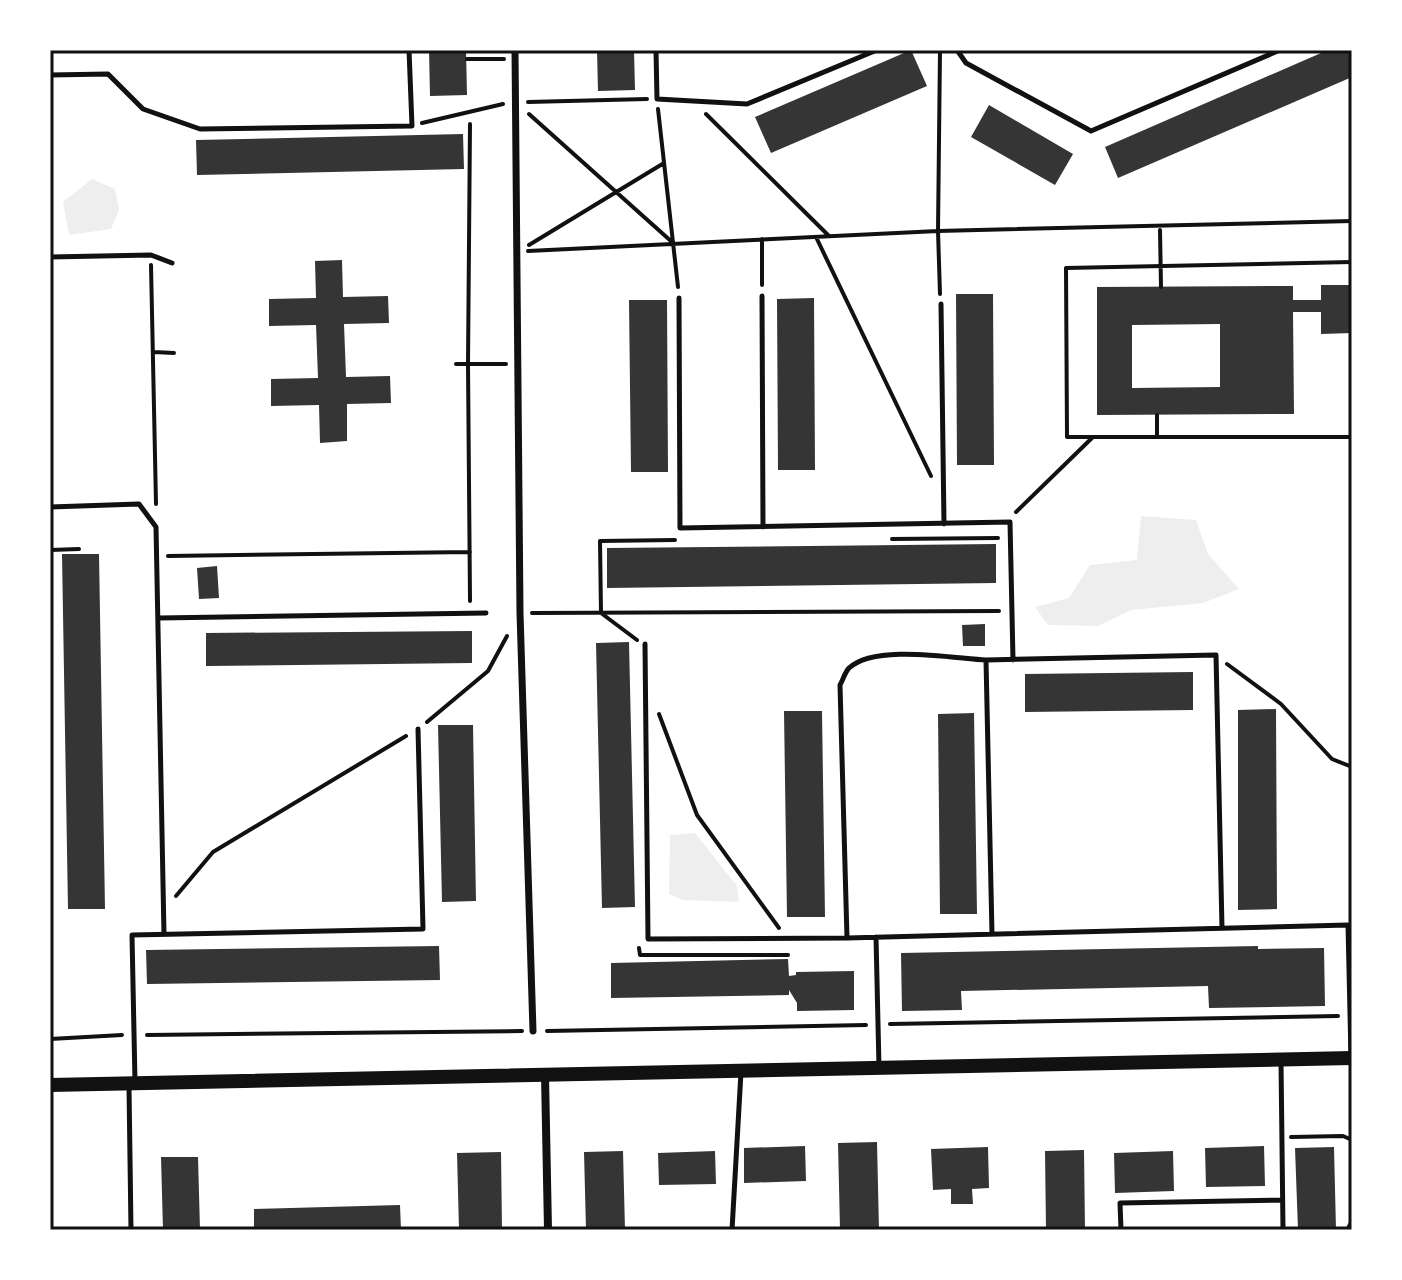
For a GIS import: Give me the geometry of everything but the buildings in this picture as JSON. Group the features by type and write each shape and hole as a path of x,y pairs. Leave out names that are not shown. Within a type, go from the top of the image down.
{"main road":[{"path":"50,1085 1352,1058"}],"street":[{"path":"515,55 520,613 533,1031"},
{"path":"545,1075 548,1230"}],"lane":[{"path":"50,75 108,74 143,109 200,129 412,126 409,50"},
{"path":"656,50 657,99 747,104 877,50"},
{"path":"957,50 966,63 1091,131 1280,50"},
{"path":"50,257 151,255 172,263"},
{"path":"762,296 763,527"},
{"path":"679,298 680,528 1010,522 1013,660"},
{"path":"941,304 944,524"},
{"path":"50,507 139,504 156,527 164,934"},
{"path":"159,618 486,613"},
{"path":"645,644 648,939 847,938 1348,925 1352,1058"},
{"path":"847,938 840,685 849,668 872,657 898,655 986,660 1216,655 1222,928"},
{"path":"986,660 992,934"},
{"path":"131,1230 132,935 423,929 418,729"},
{"path":"876,937 879,1068"},
{"path":"1280,1060 1283,1230"},
{"path":"732,1230 741,1071"},
{"path":"1121,1230 1120,1203 1282,1200"}],"path":[{"path":"940,50 938,231 941,304"},
{"path":"467,59 515,55"},
{"path":"412,126 515,102 657,99 679,298"},
{"path":"693,101 829,236"},
{"path":"515,102 673,243"},
{"path":"470,124 470,613"},
{"path":"518,251 664,163"},
{"path":"518,251 938,231 1352,221"},
{"path":"1160,230 1161,287"},
{"path":"816,237 944,503"},
{"path":"762,239 762,296"},
{"path":"151,255 156,527"},
{"path":"1352,262 1066,268 1067,437 1352,437"},
{"path":"154,352 174,353"},
{"path":"456,364 519,364"},
{"path":"1157,415 1157,437"},
{"path":"1006,522 1093,437"},
{"path":"887,539 998,538 999,552"},
{"path":"601,613 600,541 680,540"},
{"path":"50,550 79,549"},
{"path":"157,556 470,552"},
{"path":"1000,597 1000,622"},
{"path":"163,912 213,852 418,729 488,671 520,613 1000,611"},
{"path":"601,613 637,639"},
{"path":"1216,655 1281,704 1332,759 1352,767"},
{"path":"657,707 697,815 788,939"},
{"path":"639,940 640,955 788,955"},
{"path":"50,1039 134,1035 1350,1016"},
{"path":"1283,1137 1343,1136 1352,1140"},
{"path":"1347,1230 1352,1221"}],"shaded area":[{"path":"92,179 115,189 119,210 111,229 69,235 63,202"},
{"path":"1141,516 1196,520 1208,554 1239,589 1203,603 1131,610 1098,626 1048,625 1035,607 1069,598 1090,565 1137,560"},
{"path":"695,833 737,886 739,902 683,900 669,894 670,835"}]}
